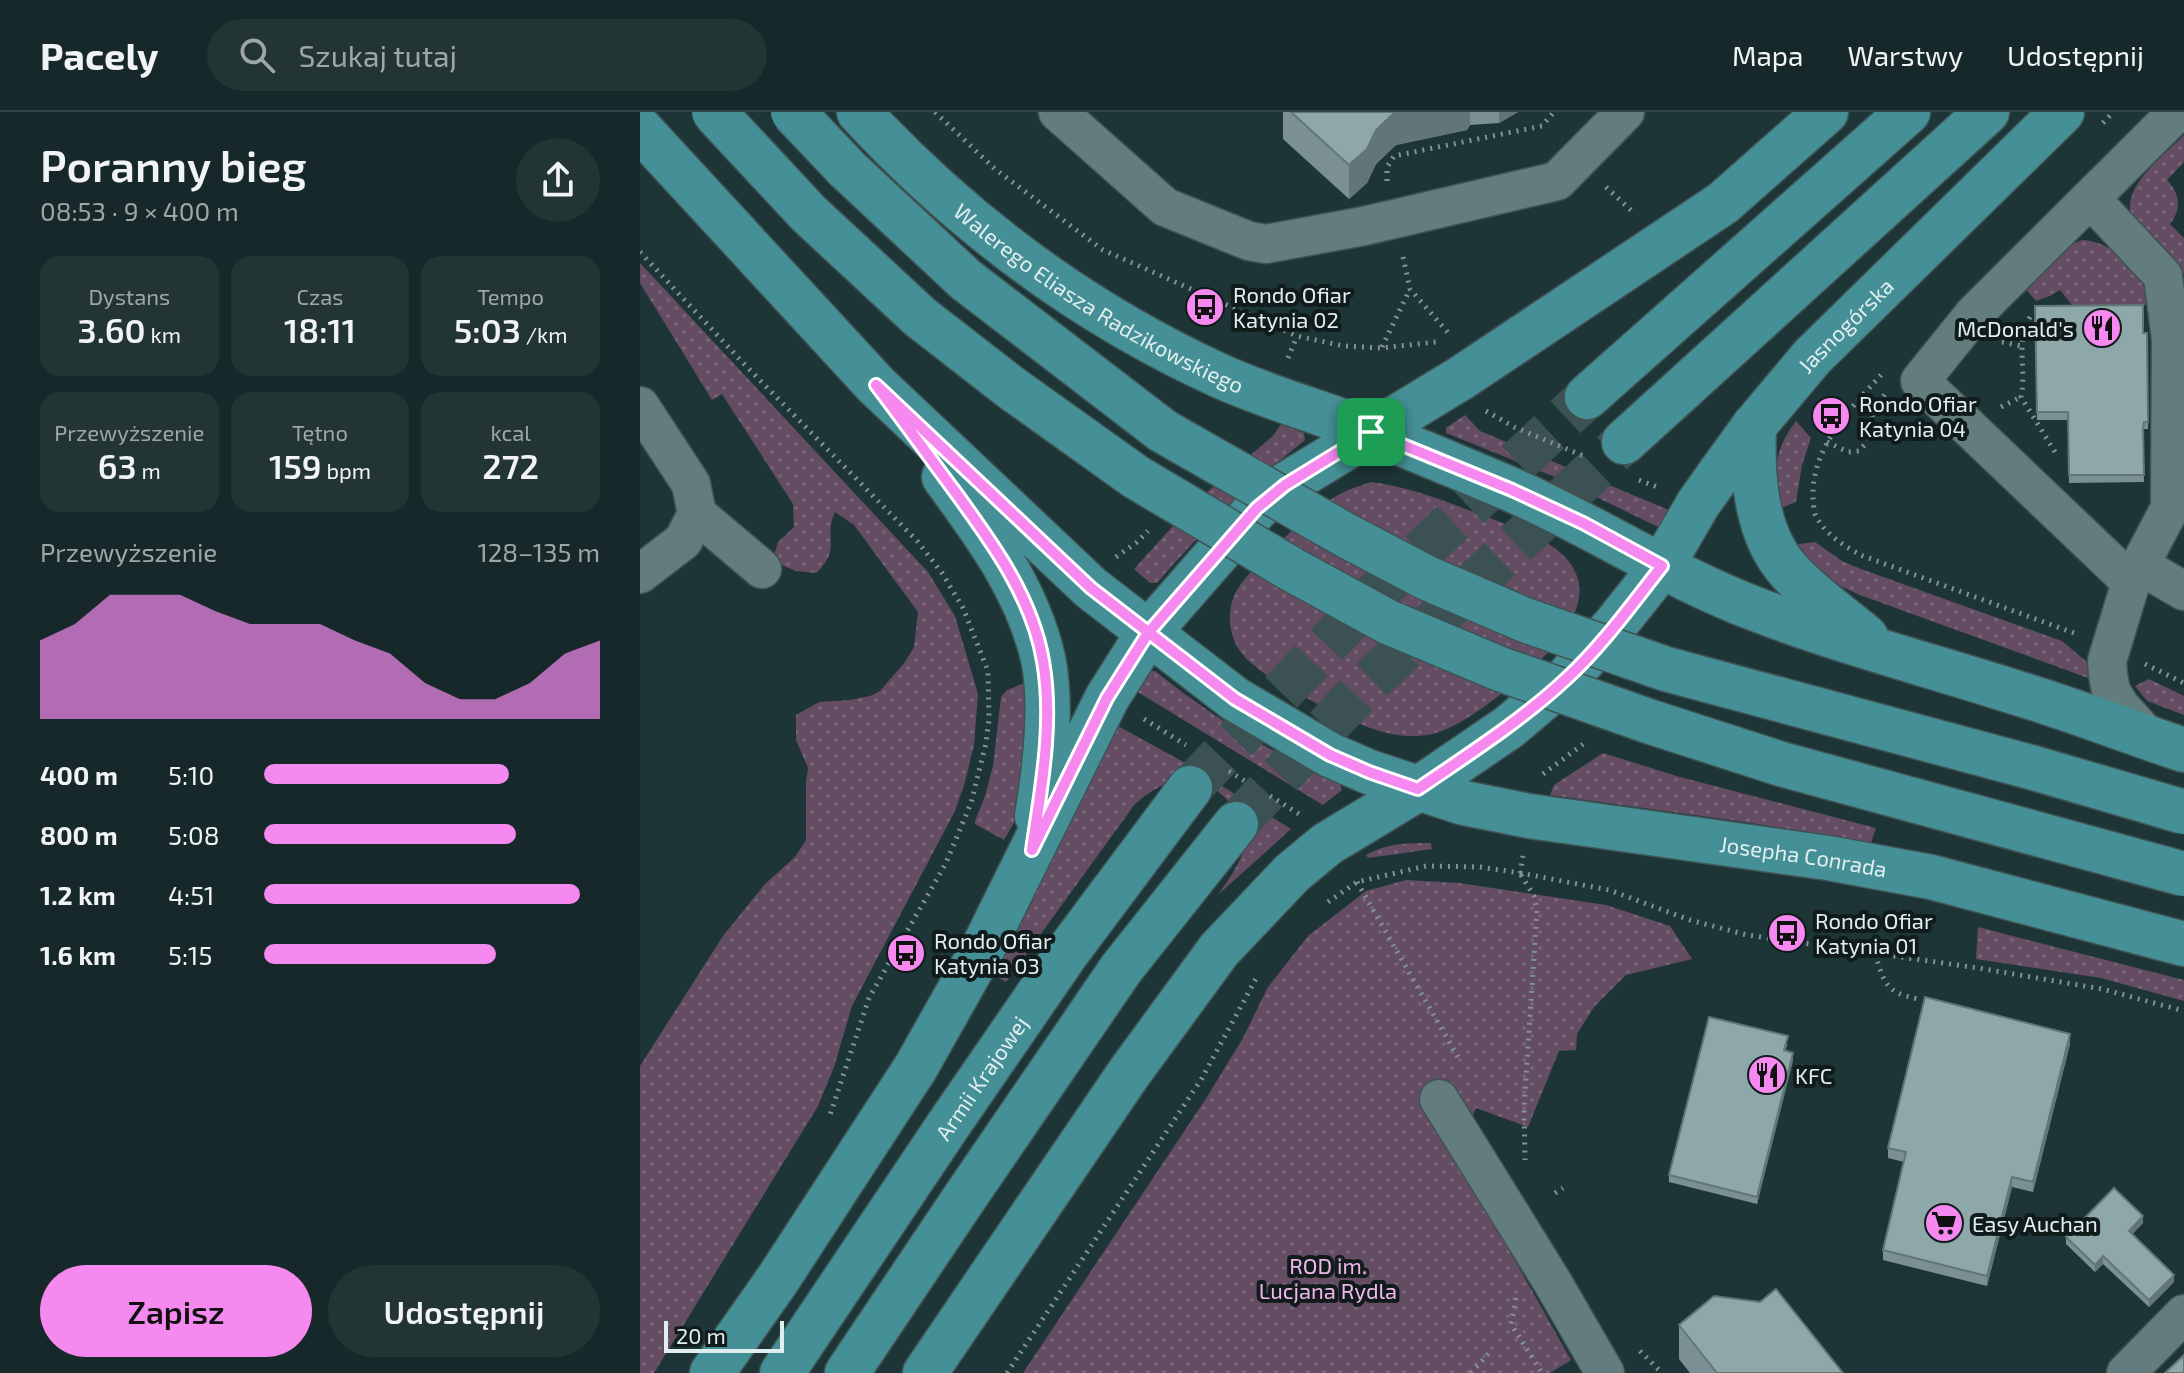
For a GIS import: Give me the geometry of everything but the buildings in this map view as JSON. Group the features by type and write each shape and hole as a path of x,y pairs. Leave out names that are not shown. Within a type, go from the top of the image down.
{"main road":[{"path":"714,112 808,213 920,317 1010,387 1136,477 1291,569 1388,622 1500,669 1781,764 2184,874"},
{"path":"793,112 847,169 966,280 1163,431 1427,578 1525,620 1666,669 2034,768 2184,812"},
{"name":"Walerego Eliasza Radzikowskiego","path":"859,112 900,156 957,209 1017,256 1103,314 1221,376 1371,432 1512,490 1583,523 1662,566"},
{"path":"712,1373 778,1279 916,1067 982,950 1107,698 1148,633 1257,508 1285,485 1461,378 1723,203 1826,112"},
{"path":"1587,397 1908,112"},
{"path":"1617,460 1987,112"},
{"name":"Jasnogórska","path":"925,1373 1129,1073 1219,950 1292,873 1318,851 1418,789 1509,727 1568,677 1662,566 1698,504 1754,426 1812,357 2062,112"},
{"path":"640,129 876,385 1091,588 1148,633"},
{"path":"876,385 989,538 1023,597 1034,627 1043,661 1046,722 1032,850"},
{"path":"1754,426 1756,488 1768,540 1789,572 1887,654"},
{"path":"1662,566 1757,610 1887,654 2016,692 2169,745"},
{"name":"Josepha Conrada","path":"1148,633 1235,699 1330,755 1369,772 1464,803 1529,816 1813,856 1931,877 2184,944"},
{"name":"Armii Krajowej","path":"782,1373 1066,954 1190,788"},
{"path":"847,1373 1121,969 1236,824"}],"street":[{"path":"888,112 900,156"},
{"path":"1058,112 1165,207 1249,241 1266,244 1364,226 1557,181 1625,112"},
{"path":"2023,152 2085,112"},
{"path":"2177,112 1974,314 1904,374 2045,500 2136,574 2184,591"},
{"path":"2091,199 2163,276 2171,339 2170,508 2136,574 2107,661 2111,691 2120,706 2142,730 2169,745"},
{"path":"640,406 691,484 697,514 762,569"},
{"path":"640,574 683,541 697,514"},
{"path":"1439,1099 1605,1373"},
{"path":"2126,1373 2184,1314"}],"path":[{"path":"935,112 995,169 1103,250 1297,336 1344,346 1381,348 1437,342"},
{"path":"1606,187 1640,219"},
{"path":"640,252 918,542 963,608 988,671 989,720 971,803 946,863 869,998 827,1126"},
{"path":"1381,348 1410,289"},
{"path":"2033,311 2023,330 2024,385 2021,397 2055,452 2058,480 2045,500"},
{"path":"1287,360 1297,336"},
{"path":"1827,442 1848,452 1859,451 1867,442 1873,411 1882,396 1904,374"},
{"path":"1904,374 1858,400 1827,442 1821,452 1813,487 1814,514 1844,546 1863,556 2077,634"},
{"path":"1481,406 1489,414 1514,427 1617,460 1669,490"},
{"path":"2136,660 2184,683"},
{"path":"1523,854 1520,873 1534,896 1537,910 1524,1108 1525,1161"},
{"path":"1327,903 1357,882 1426,866 1480,867 1609,890 1690,920 1747,935 2102,989 2184,1011"},
{"path":"1357,882 1459,1059"},
{"path":"1875,954 1890,990 1918,999"},
{"path":"1007,1373 1202,1078 1256,977 1265,966"},
{"path":"1555,1193 1563,1188"},
{"path":"1471,1373 1489,1353"}],"green space":[{"path":"2184,135 2184,162 2167,180 2178,202 2170,224 2184,238 2184,274 2139,230 2131,217 2130,203 2142,178"},
{"path":"2083,240 2106,247 2127,262 2142,282 2150,305 2073,306 2060,290 2036,301 2025,288 2068,245"},
{"path":"640,263 928,572 955,616 978,694 974,745 955,811 852,1006 834,1067 818,1106 654,1373 640,1373 640,1066 723,936 765,884 795,857 806,840 808,768 796,740 796,715 819,702 850,700 880,691 914,647 918,612 854,525 835,512 828,557 816,573 796,571 772,561 778,542 794,527 793,504 722,394 712,400 640,283"},
{"path":"1465,415 1480,431 1669,510 1656,526 1555,477 1446,433 1446,428"},
{"path":"1796,421 1811,438 1802,465 1796,502 1776,510 1779,453"},
{"path":"1281,424 1304,433 1305,440 1227,508 1157,583 1150,583 1134,569 1193,504 1273,436"},
{"path":"1371,482 1427,495 1527,533 1553,547 1570,563 1578,580 1579,597 1574,615 1538,663 1480,710 1456,725 1432,734 1391,734 1353,721 1306,698 1254,666 1238,648 1231,629 1230,609 1234,596 1265,557 1327,502"},
{"path":"1815,542 1842,561 1861,569 2062,641 2087,662 2088,678 1829,581 1792,547"},
{"path":"1150,671 1155,671 1244,734 1340,784 1342,790 1323,805 1136,691"},
{"path":"2149,679 2184,696 2184,715 2147,701 2135,686"},
{"path":"1025,683 1032,690 1016,819 1004,840 975,824 975,821 993,766 1001,697 1007,690"},
{"path":"1118,726 1187,764 1291,829 1219,894 1244,849 1243,835 1233,807 1215,789 1197,780 1183,779 1160,786 1135,804 1006,982 992,974"},
{"path":"1603,753 1680,777 1876,828 1871,843 1550,795 1554,785"},
{"path":"1431,843 1432,849 1368,858 1366,855 1389,846"},
{"name":"ROD im. Lucjana Rydla","path":"1406,880 1459,883 1606,905 1670,926 1692,959 1626,975 1594,1007 1577,1034 1576,1050 1559,1051 1528,1127 1476,1108 1455,1154 1571,1360 1550,1373 1023,1373 1207,1097 1243,1038 1268,987 1308,936 1366,891"},
{"path":"1978,927 2184,980 2184,1001 2101,978 1976,959"}],"tunnel":[{"path":"1190,788 1370,599 1587,397"},
{"path":"1236,824 1362,689 1624,442"}],"place":[{"name":"Rondo Ofiar Katynia 02","path":"1205,307"},
{"name":"McDonald's","path":"2102,328"},
{"name":"Rondo Ofiar Katynia 04","path":"1831,416"},
{"name":"Rondo Ofiar Katynia 01","path":"1787,933"},
{"name":"Rondo Ofiar Katynia 03","path":"906,953"},
{"name":"KFC","path":"1767,1075"},
{"name":"Easy Auchan","path":"1944,1223"}],"route":[{"path":"1371,432 1285,485 1257,508 1148,633 1107,698 1032,850 1046,735 1043,661 1034,627 1023,597 989,538 876,385 1091,588 1148,633 1235,699 1330,755 1418,789 1509,727 1568,677 1662,566 1583,523 1512,490 1371,432"}]}
